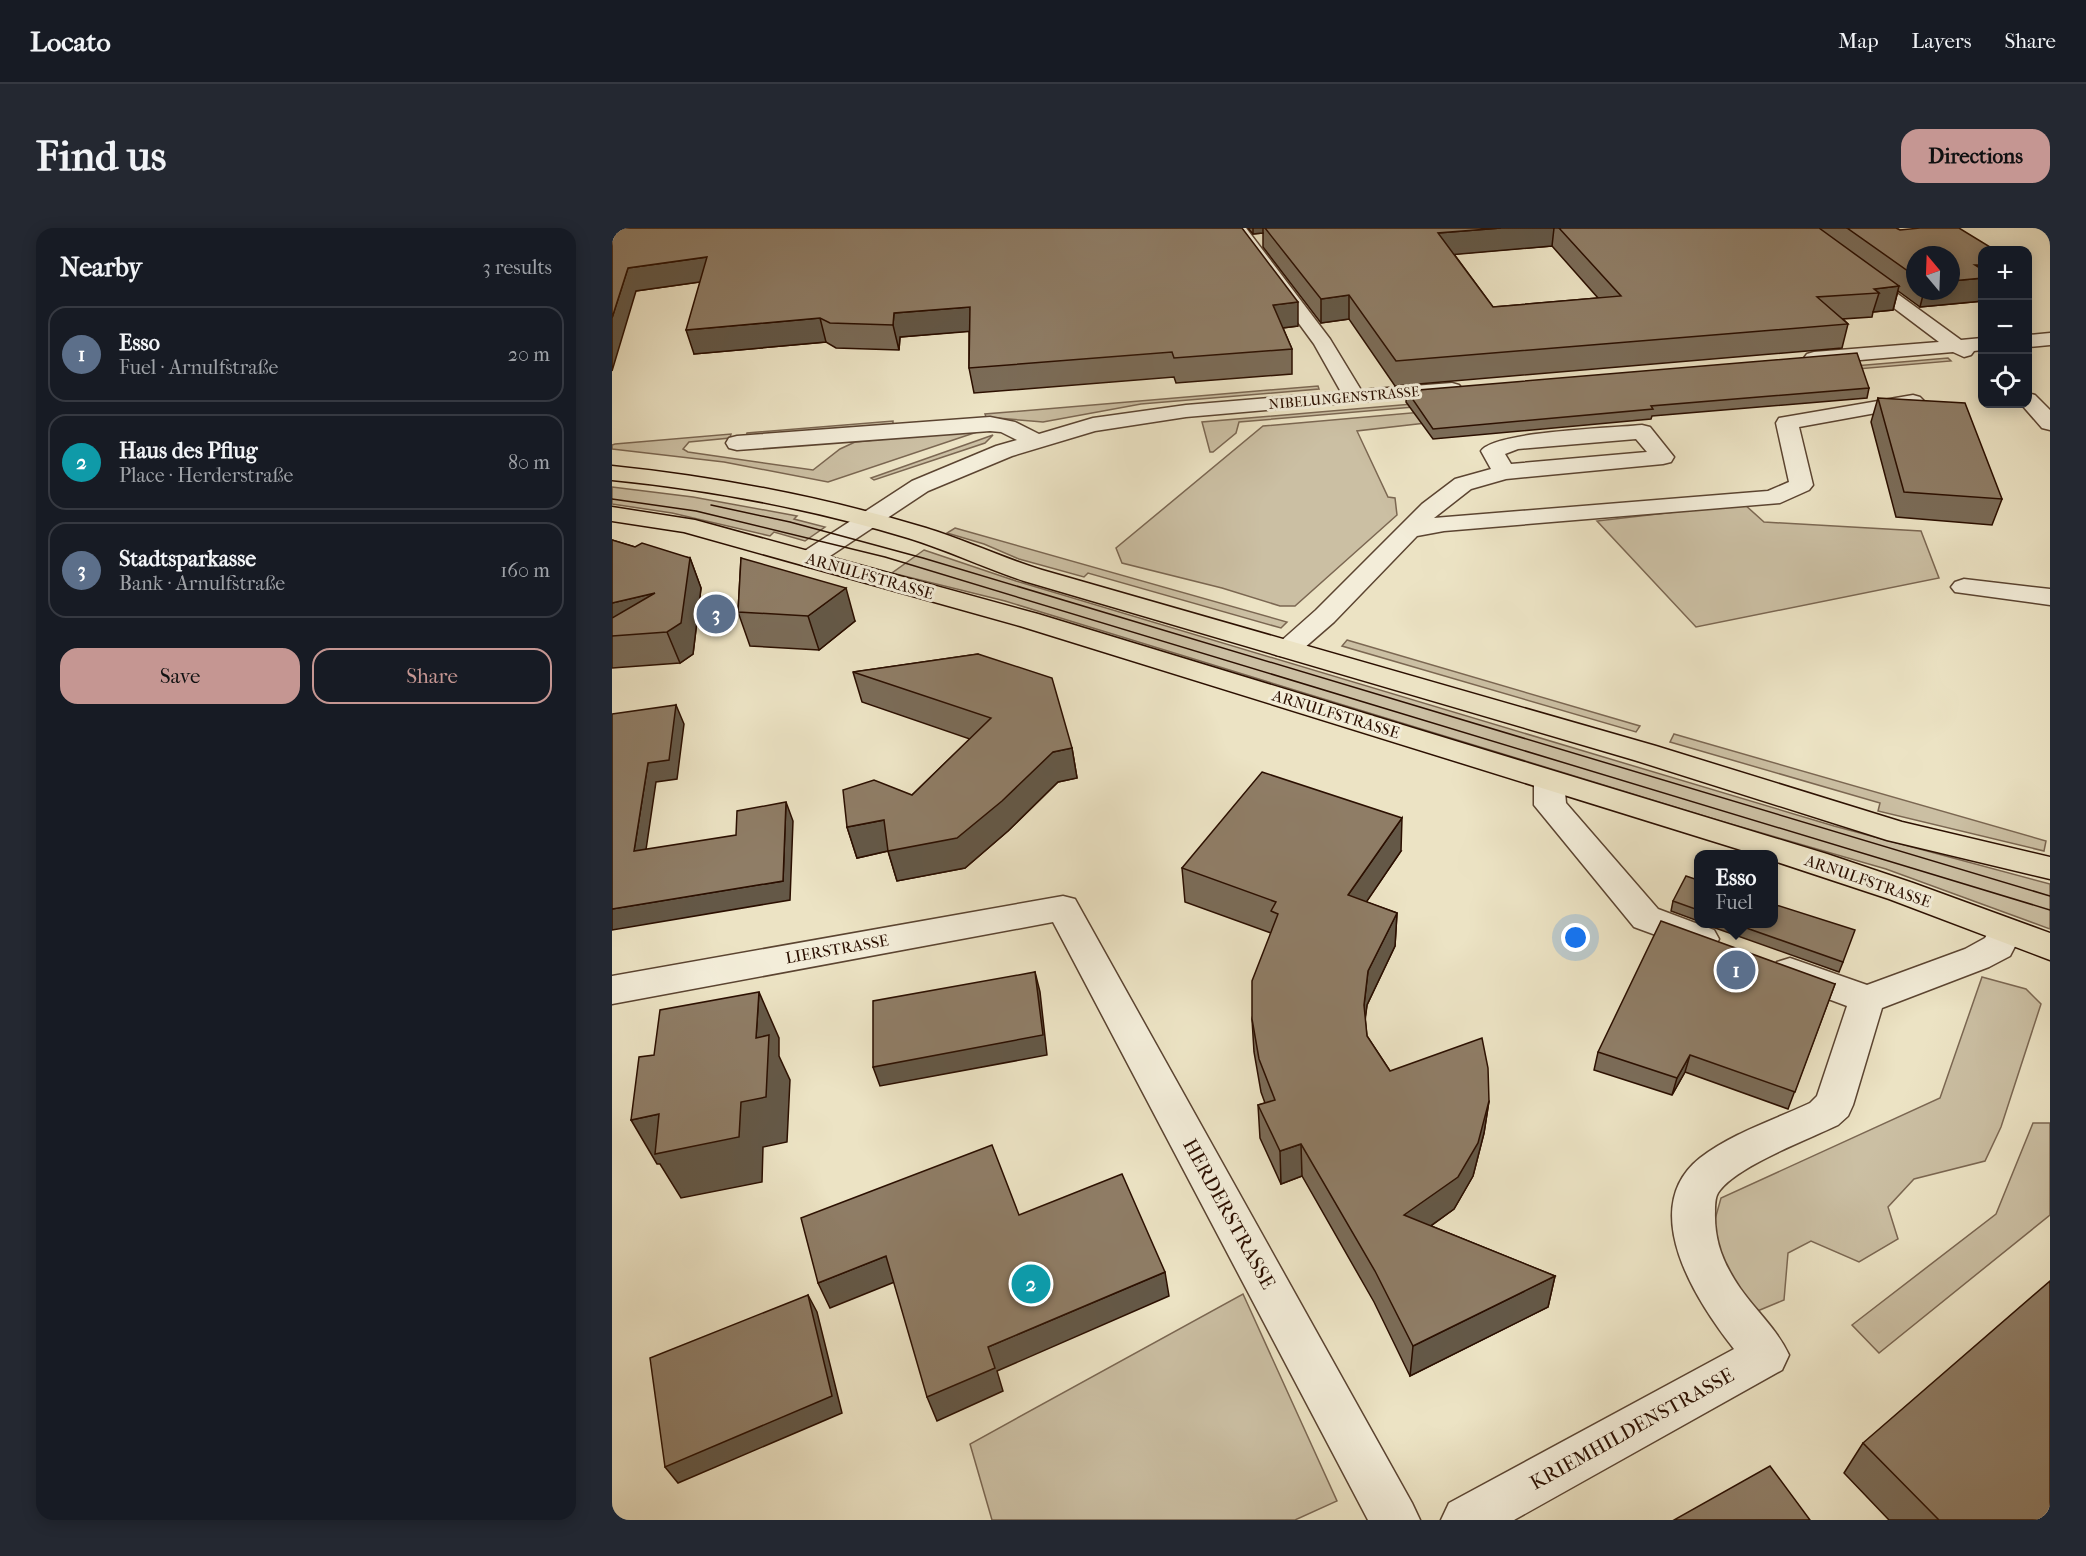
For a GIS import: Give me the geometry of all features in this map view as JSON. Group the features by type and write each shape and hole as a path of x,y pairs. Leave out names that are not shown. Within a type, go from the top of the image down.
{"main road":[{"path":"612,473 669,478 797,500 867,519 960,548 1014,569 1645,753 1898,832 2050,868"},
{"name":"ARNULFSTRASSE","path":"612,514 686,525 1029,620 1776,850"},
{"name":"ARNULFSTRASSE","path":"1778,851 1901,891 2050,947"}],"street":[{"path":"1796,228 1978,360"},
{"path":"1243,235 1272,240"},
{"path":"1243,235 1323,343 1355,397"},
{"path":"2032,341 2050,339"},
{"path":"1793,360 1978,344"},
{"name":"NIBELUNGENSTRASSE","path":"809,558 867,519 930,482 960,468 1036,441 1093,425 1133,417 1473,387"},
{"path":"1409,530 1456,524 1772,498 1801,485 1787,423 1913,401"},
{"path":"2032,403 2050,423"},
{"path":"737,443 990,424 1007,427 1036,441"},
{"path":"1286,650 1325,616 1430,509 1463,484 1504,472 1663,457 1642,432 1515,443 1492,451 1504,472"},
{"path":"1964,587 2050,597"},
{"path":"1549,781 1550,805 1646,918 1867,999 1977,958 1998,947 2006,931"},
{"name":"LIERSTRASSE","path":"612,990 1063,908"},
{"name":"HERDERSTRASSE","path":"1063,908 1395,1520"},
{"name":"KRIEMHILDENSTRASSE","path":"1466,1520 1766,1355 1730,1308 1702,1261 1695,1244 1692,1222 1695,1202 1702,1182 1715,1169 1824,1114 1834,1105 1867,999"}],"shaded area":[{"path":"1948,358 1951,361 1239,422 1236,433 1213,452 1210,452 1202,422"},
{"path":"1318,386 1319,389 1141,404 1043,422 986,417 985,414"},
{"path":"1490,406 1496,415 1357,431 1388,497 1395,498 1397,515 1295,606 1280,606 1222,588 1122,563 1116,548 1263,426"},
{"path":"893,421 893,425 746,437 747,433"},
{"path":"986,429 828,482 724,462 612,449 612,445 615,444 731,434 730,438 689,442 683,449 688,452 813,470 840,449 855,442"},
{"path":"993,435 985,443 874,480 871,478"},
{"path":"612,487 693,497 797,516 794,519 825,527 805,541 774,532 770,536 672,513 612,504"},
{"path":"1744,504 1764,522 1921,531 1939,578 1696,627 1597,521"},
{"path":"955,528 1287,622 1281,628 1088,573 1084,577 1019,559 984,544 947,533"},
{"path":"924,550 1016,581 1834,826 2050,884 2050,929 1886,869 1724,822 1005,601 892,573"},
{"path":"1347,640 1640,726 1636,732 1342,646"},
{"path":"1674,734 2046,841 2044,851 1878,811 1880,803 1670,742"},
{"path":"1982,977 2026,989 2041,1004 2001,1127 1985,1161 1914,1179 1888,1207 1898,1239 1859,1262 1811,1241 1788,1253 1784,1300 1755,1312 1714,1265 1712,1230 1721,1198 1940,1098"},
{"path":"2033,1123 2050,1123 2050,1215 1879,1353 1852,1325 1996,1214"},
{"path":"1243,1294 1337,1501 1295,1520 992,1520 970,1444"}],"building":[{"path":"612,228 1242,228 1298,302 1273,305 1292,349 1174,358 1172,352 969,368 970,307 894,313 893,325 830,323 820,318 686,330 707,257 628,268 612,318"},
{"path":"1265,228 1501,228 1438,233 1493,307 1621,296 1559,228 1819,228 1899,286 1874,289 1879,293 1817,297 1848,324 1396,361 1349,295 1321,299"},
{"path":"1847,228 1896,228 1900,230 1959,228 1988,246 1978,246 1978,265 1975,265 1978,267 1978,278 1960,280 1960,246 1906,246 1906,270"},
{"path":"1857,353 1869,388 1651,406 1653,409 1433,429 1407,391"},
{"path":"1878,398 1965,403 2002,499 1904,492"},
{"path":"612,540 635,547 642,543 690,558 681,623 667,632 612,636 612,618 655,593 612,603"},
{"path":"741,558 846,588 808,616 738,612"},
{"path":"978,654 1052,678 1072,748 1053,752 1002,801 957,838 888,851 884,820 847,827 843,790 874,780 912,795 991,718 853,672"},
{"path":"676,705 669,760 648,763 634,851 736,835 737,811 786,802 783,881 612,909 612,714"},
{"path":"1262,772 1402,818 1348,895 1397,913 1368,971 1364,1005 1367,1036 1390,1071 1482,1038 1488,1068 1489,1101 1478,1143 1458,1177 1404,1215 1555,1276 1413,1346 1375,1271 1301,1144 1280,1151 1258,1105 1275,1100 1259,1059 1252,1019 1252,981 1278,914 1271,911 1276,902 1182,868"},
{"path":"1686,876 1694,879 1694,909 1673,901"},
{"path":"1778,906 1855,930 1843,962 1746,928 1778,928"},
{"path":"1661,921 1835,984 1795,1092 1690,1055 1677,1078 1598,1052"},
{"path":"1035,972 1043,1035 873,1067 873,1001"},
{"path":"759,992 756,1038 769,1035 766,1097 741,1102 739,1137 655,1154 659,1114 631,1120 639,1057 654,1055 660,1010"},
{"path":"992,1145 1019,1215 1122,1174 1165,1272 988,1347 995,1368 927,1397 886,1256 818,1283 801,1218"},
{"path":"2050,1281 2050,1520 1939,1520 1863,1443"},
{"path":"808,1295 832,1396 665,1467 650,1358"},
{"path":"1770,1466 1810,1520 1674,1520"}],"tram line":[{"path":"612,499 696,511 885,557 2050,910"},
{"path":"711,505 790,522 923,558 2050,896"}],"place":[{"name":"Stadtsparkasse","path":"716,614"},
{"name":"Esso","path":"1736,970"},
{"name":"Haus des Pflug","path":"1031,1284"}]}
